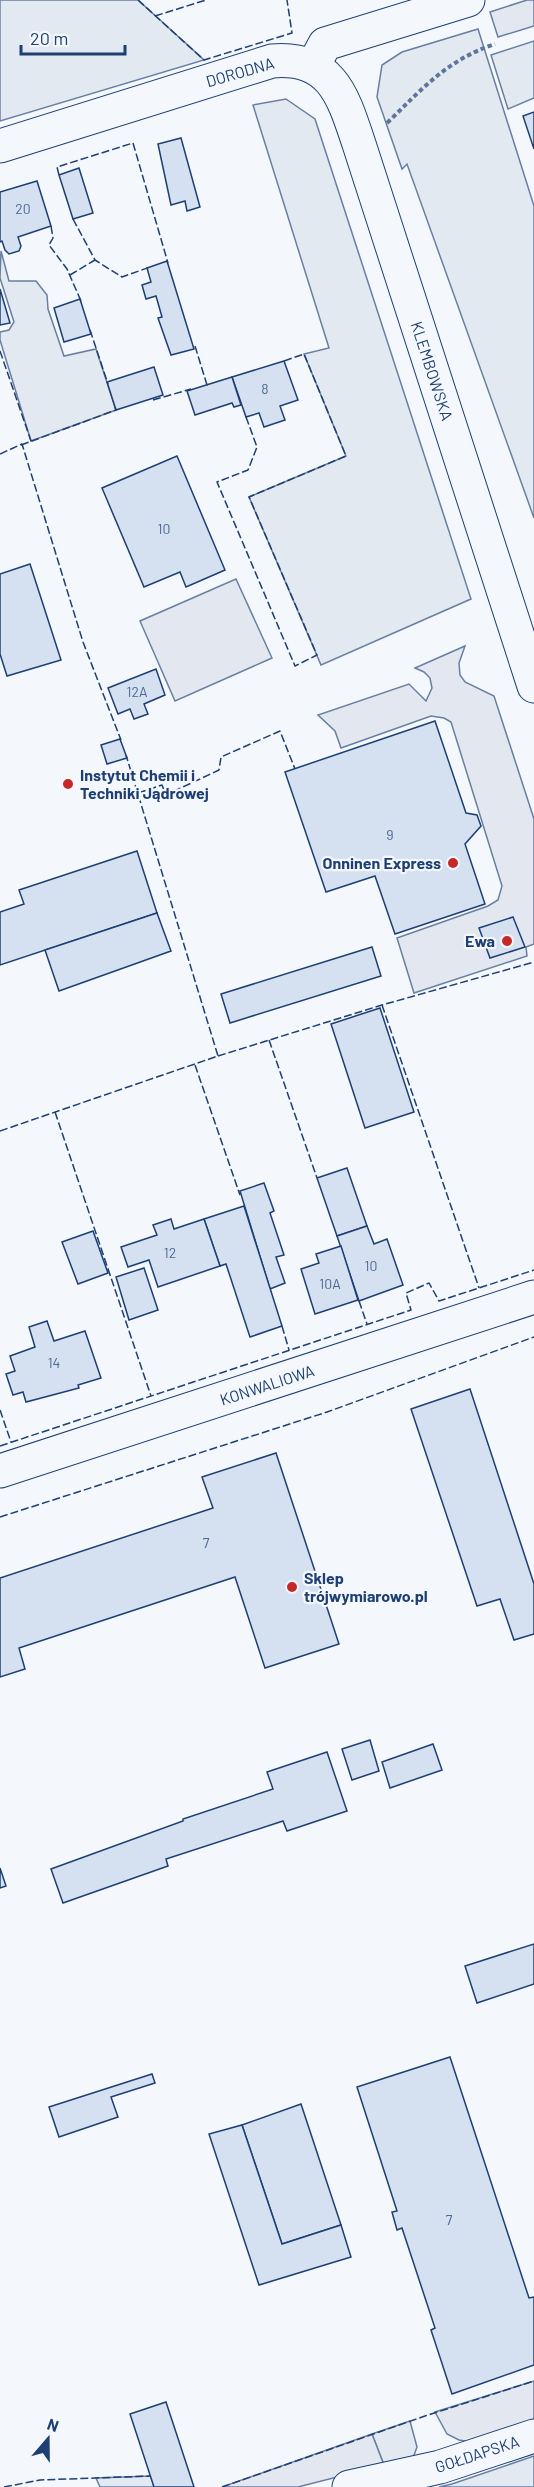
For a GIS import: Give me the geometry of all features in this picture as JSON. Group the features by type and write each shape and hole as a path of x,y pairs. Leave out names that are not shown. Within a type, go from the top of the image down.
{"street":[{"path":"313,66 325,44 468,0"},
{"name":"DORODNA","path":"0,146 272,61 290,59 313,66"},
{"name":"KLEMBOWSKA","path":"313,66 331,78 349,114 534,686"},
{"name":"KONWALIOWA","path":"0,1471 534,1298"},
{"name":"GOŁDAPSKA","path":"350,2487 440,2467 534,2436"}],"path":[{"path":"380,130 436,74 480,49 495,44"}],"shaded area":[{"path":"0,0 138,0 204,60 0,121"},
{"path":"527,0 534,0 534,26 498,37 490,12"},
{"path":"478,29 534,206 534,518 407,164 402,169 377,97 382,65 402,52"},
{"path":"534,41 534,98 508,109 491,55"},
{"path":"286,99 315,119 471,599 321,665 249,497 346,456 304,354 329,348 253,105"},
{"path":"1,251 9,281 36,281 47,295 48,309 64,356 96,349 116,410 31,441 0,340 0,332 9,330 14,322 0,278"},
{"path":"236,579 272,658 175,701 140,621"},
{"path":"465,646 459,663 460,675 465,682 494,696 534,819 534,944 526,947 527,956 414,993 397,938 488,906 498,900 502,886 451,722 444,718 431,716 341,748 335,731 318,715 409,684 426,701 432,688 430,678 415,668"},
{"path":"534,2381 534,2426 477,2443 459,2440 447,2434 435,2412"},
{"path":"410,2421 417,2447 413,2458 384,2465 372,2434"},
{"path":"372,2434 384,2465 298,2487 222,2487"},
{"path":"534,2456 534,2487 439,2487 452,2484"},
{"path":"151,2476 154,2487 100,2487 96,2478"}],"building":[{"path":"534,112 534,149 523,116"},
{"path":"181,138 200,207 187,211 185,201 171,205 158,144"},
{"path":"79,168 93,213 73,219 59,175"},
{"path":"37,181 51,226 18,237 21,246 19,251 9,254 2,241 0,242 0,192"},
{"path":"167,261 194,349 171,355 158,318 162,317 156,296 146,299 142,285 151,282 147,268"},
{"path":"0,289 10,323 0,325"},
{"path":"80,299 91,334 64,342 54,308"},
{"path":"284,361 298,400 280,406 285,420 264,427 259,413 246,417 232,377"},
{"path":"154,367 163,395 116,410 107,382"},
{"path":"232,377 241,405 234,407 232,403 195,415 187,391"},
{"path":"177,456 225,570 186,587 180,572 144,587 102,488"},
{"path":"30,564 61,660 7,676 0,654 0,574"},
{"path":"156,669 165,695 144,704 148,714 134,719 130,709 118,714 108,688"},
{"path":"435,721 466,813 477,815 481,826 465,844 485,904 395,934 375,876 326,892 285,772"},
{"path":"120,739 127,758 107,764 101,745"},
{"path":"137,851 157,913 0,965 0,912 24,904 19,890"},
{"path":"157,913 171,951 59,991 45,950"},
{"path":"513,917 525,947 490,958 479,928"},
{"path":"372,947 381,976 230,1023 221,994"},
{"path":"380,1008 414,1112 365,1128 331,1024"},
{"path":"347,1168 367,1226 337,1236 317,1178"},
{"path":"264,1183 274,1211 270,1213 284,1255 276,1257 285,1283 270,1289 240,1191"},
{"path":"244,1206 282,1326 250,1337 226,1264 220,1266 204,1219"},
{"path":"171,1219 174,1229 204,1219 220,1266 158,1287 149,1260 128,1267 121,1247 157,1235 153,1225"},
{"path":"367,1226 374,1244 387,1239 403,1285 359,1301 337,1236"},
{"path":"93,1231 108,1273 78,1284 62,1242"},
{"path":"341,1246 358,1300 315,1314 301,1269 319,1263 316,1254"},
{"path":"144,1268 158,1310 129,1320 116,1277"},
{"path":"47,1321 54,1341 85,1331 101,1378 78,1385 79,1388 26,1402 23,1392 13,1395 6,1374 15,1371 10,1356 35,1347 29,1327"},
{"path":"470,1389 534,1584 534,1634 514,1640 500,1599 477,1606 411,1409"},
{"path":"276,1453 339,1644 265,1668 235,1577 19,1648 25,1669 0,1677 0,1578 213,1508 202,1477"},
{"path":"370,1740 379,1771 352,1780 342,1749"},
{"path":"433,1744 442,1770 390,1788 382,1762"},
{"path":"327,1752 347,1811 287,1831 283,1821 166,1859 168,1866 63,1903 51,1869 183,1821 183,1819 273,1789 267,1772"},
{"path":"0,1868 6,1886 0,1888"},
{"path":"534,1944 534,1984 477,2003 465,1966"},
{"path":"450,2057 529,2298 534,2297 534,2365 452,2394 431,2330 435,2328 402,2228 397,2230 392,2212 397,2211 357,2087"},
{"path":"152,2074 155,2083 111,2097 118,2117 59,2137 49,2107"},
{"path":"301,2104 341,2225 282,2244 242,2125"},
{"path":"242,2125 282,2244 341,2225 351,2257 259,2285 209,2134"},
{"path":"166,2402 194,2487 154,2487 130,2414"}],"fence":[{"path":"138,0 204,60 292,33 287,0"},
{"path":"155,16 206,0"},
{"path":"59,175 57,167 133,143 168,263"},
{"path":"73,219 95,260 122,277 150,267"},
{"path":"51,226 53,238 49,245 67,269 81,301"},
{"path":"70,275 95,260"},
{"path":"90,330 108,384"},
{"path":"195,346 207,385 205,385"},
{"path":"0,351 31,441"},
{"path":"246,417 257,447 248,470 217,482 295,666 317,655 249,497 346,456 304,354 284,361"},
{"path":"153,400 191,389"},
{"path":"21,445 116,410 115,407"},
{"path":"0,454 22,444 83,642 121,740"},
{"path":"138,793 162,785 166,795 219,770 221,757 280,731 295,769"},
{"path":"0,1131 218,1056 126,755"},
{"path":"218,1056 382,1005 534,962"},
{"path":"382,1005 479,1288"},
{"path":"269,1040 317,1178"},
{"path":"195,1065 240,1195"},
{"path":"55,1112 151,1396"},
{"path":"0,1446 411,1310 406,1293 429,1283 439,1301 534,1270"},
{"path":"359,1301 367,1324"},
{"path":"282,1326 289,1350"},
{"path":"0,1517 327,1412 534,1337"},
{"path":"0,1410 11,1442"},
{"path":"222,2487 425,2416 534,2381"},
{"path":"4,2487 40,2480 151,2476"}],"place":[{"name":"Instytut Chemii i Techniki Jądrowej","path":"68,784"},
{"name":"Onninen Express","path":"453,863"},
{"name":"Ewa","path":"507,941"},
{"name":"Sklep trójwymiarowo.pl","path":"292,1587"}]}
